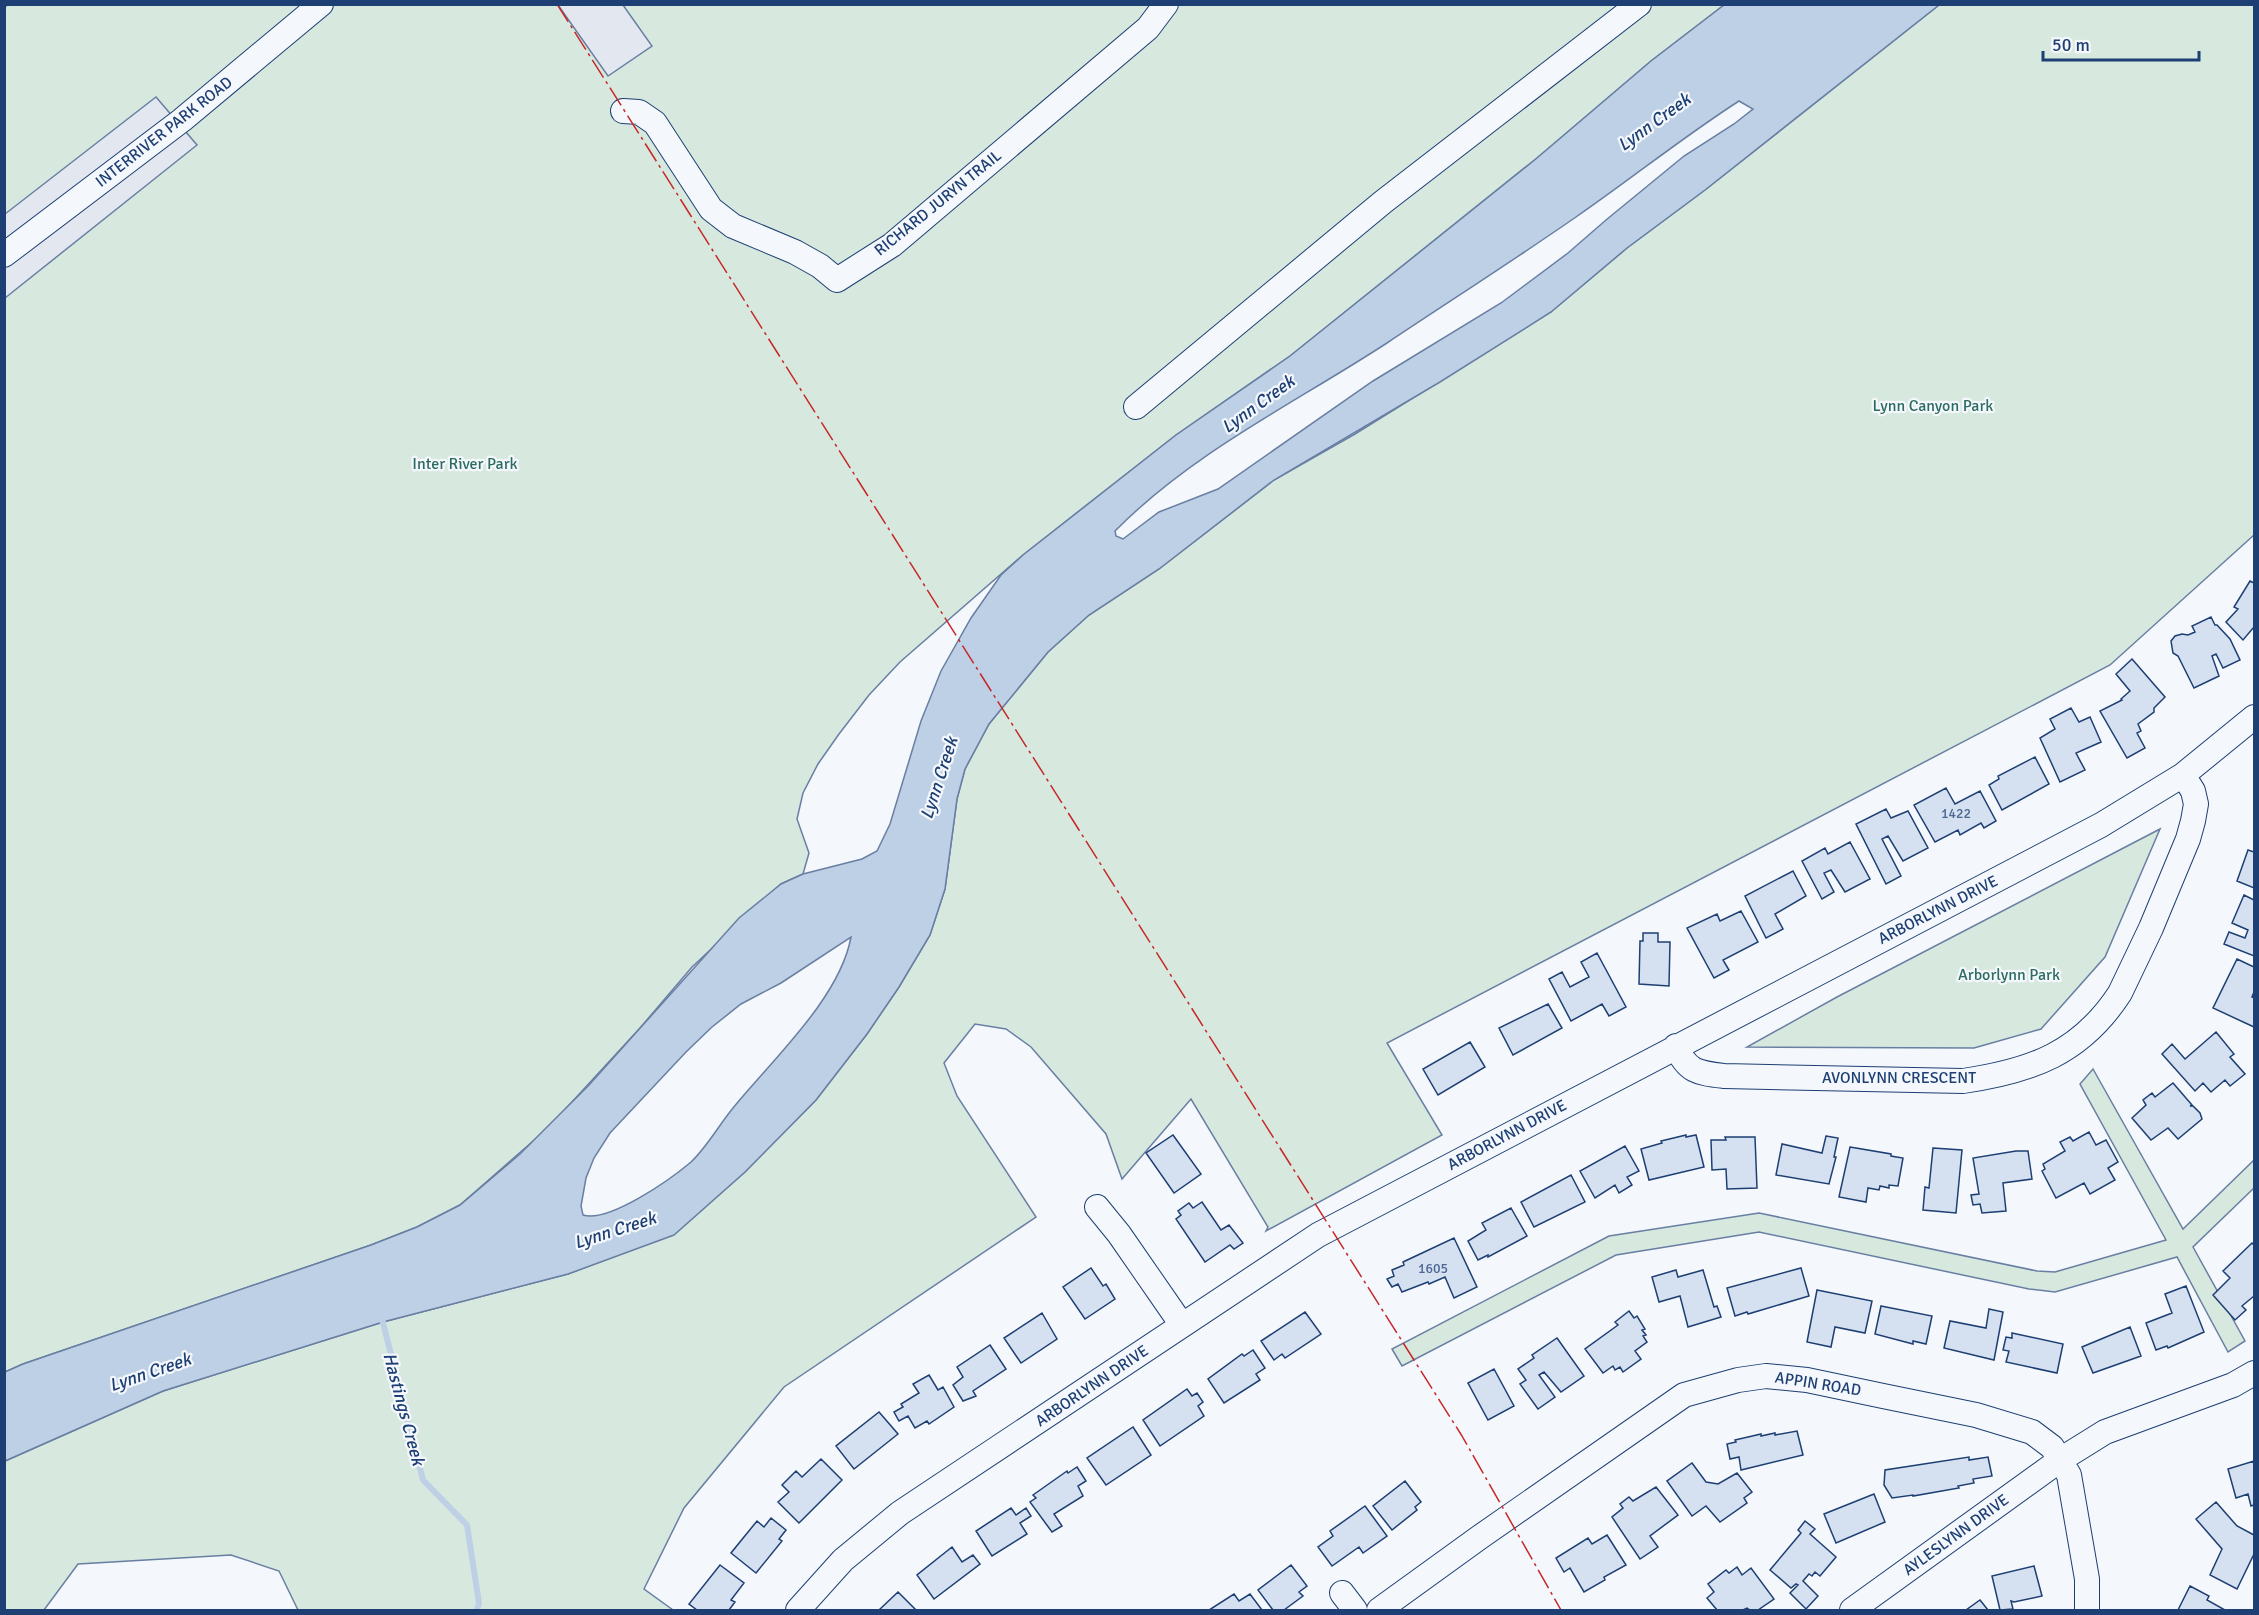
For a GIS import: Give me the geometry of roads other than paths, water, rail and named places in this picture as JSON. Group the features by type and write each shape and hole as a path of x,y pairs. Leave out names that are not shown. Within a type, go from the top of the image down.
{"street":[{"name":"INTERRIVER PARK ROAD","path":"4,255 182,120 321,4"},
{"name":"RICHARD JURYN TRAIL","path":"623,111 639,112 655,123 711,209 733,226 795,252 820,266 837,280 892,245 1148,28 1166,4"},
{"path":"1136,407 1383,202 1639,4"},
{"name":"ARBORLYNN DRIVE","path":"798,1611 843,1560 900,1513 1318,1235 2101,825 2182,775 2254,717"},
{"name":"AVONLYNN CRESCENT","path":"1676,1046 1683,1062 1691,1069 1724,1076 1963,1081 1994,1076 2032,1065 2069,1047 2091,1031 2109,1011 2120,993 2184,849 2196,804 2193,791 2182,775"},
{"path":"1097,1207 1119,1234 1182,1325"},
{"path":"2060,1460 2105,1432 2233,1385 2254,1373"},
{"name":"APPIN ROAD","path":"1379,1611 1470,1544 1684,1395 1738,1380 1766,1376 1807,1380 1976,1415 2032,1432 2052,1447 2069,1475 2087,1579 2086,1611"},
{"name":"AYLESLYNN DRIVE","path":"1852,1611 2060,1460"}],"water":[{"name":"Lynn Creek","path":"1724,5 1939,5 1705,190 1627,248 1551,312 1440,382 1274,480 1159,569 1089,615 1048,652 989,724 965,769 957,799 945,889 930,935 899,987 867,1034 816,1100 745,1172 674,1235 568,1274 383,1322 163,1391 5,1461 5,1372 371,1245 417,1227 460,1205 520,1154 589,1085 739,918 781,884 803,874 862,859 877,851 890,824 921,721 941,671 971,618 1001,575 1023,555 1176,435 1290,356 1537,158 1651,61","holes":["1739,101 1753,109 1684,156 1568,253 1501,303 1373,381 1218,489 1159,512 1123,539 1116,536 1115,531 1145,503 1211,453 1387,343 1506,265","851,937 844,960 819,1005 785,1049 733,1108 697,1156 669,1179 639,1198 608,1212 594,1216 583,1215 581,1206 586,1178 594,1158 610,1133 686,1052 741,1004 781,983"]}],"waterway":[{"name":"Hastings Creek","path":"381,1315 423,1480 467,1525 479,1603 477,1610"}],"park label":[{"name":"Lynn Canyon Park","path":"1933,406"},
{"name":"Inter River Park","path":"465,464"},
{"name":"Arborlynn Park","path":"2009,975"}]}
